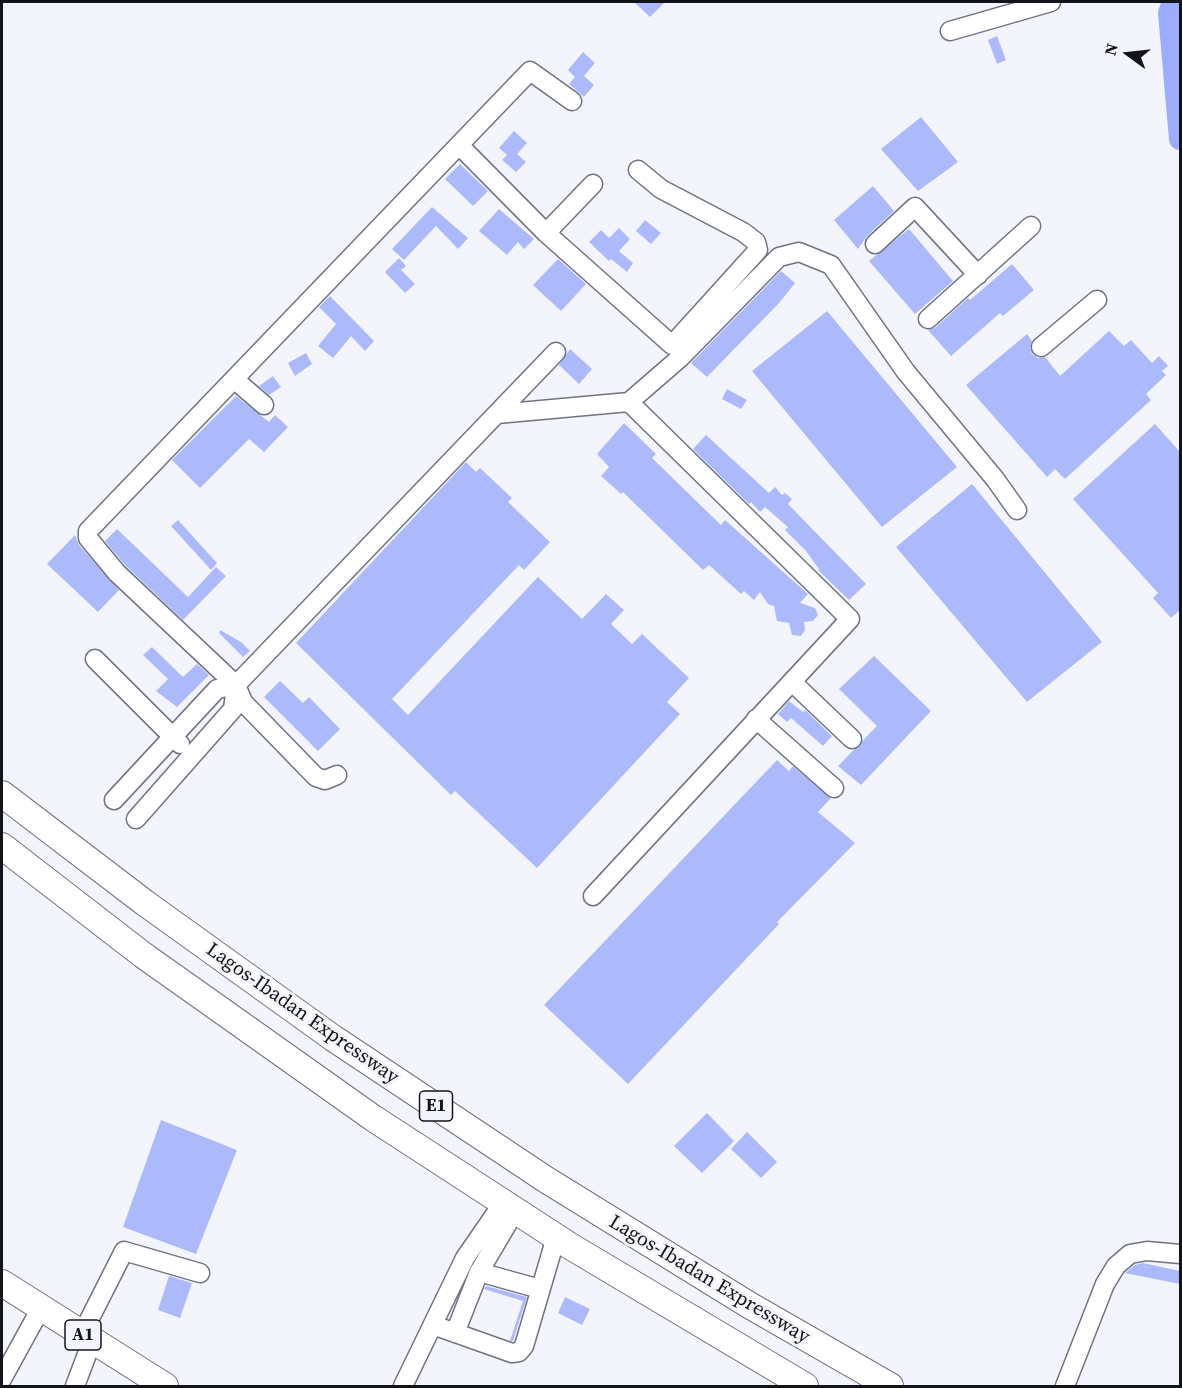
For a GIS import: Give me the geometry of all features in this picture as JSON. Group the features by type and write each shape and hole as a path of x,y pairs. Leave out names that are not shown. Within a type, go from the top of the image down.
{"highway":[{"name":"Lagos-Ibadan Expressway","path":"2,794 145,903 333,1038 545,1179 749,1305 890,1386"},
{"name":"E1","path":"2,846 143,955 373,1118 556,1237 805,1386"},
{"name":"A1","path":"2,1283 165,1386"}],"lane":[{"path":"950,31 1051,2"},
{"path":"337,775 325,780 316,777 243,702 236,685 117,573 88,538 88,531 530,71 572,101"},
{"path":"459,145 546,233 672,345 759,250 756,242 743,232 661,189 638,170"},
{"path":"546,233 593,184"},
{"path":"875,244 915,207 978,275"},
{"path":"928,319 1031,226"},
{"path":"497,414 629,402 681,357 779,257 799,252 831,265 906,372 995,479 1017,510"},
{"path":"1041,347 1097,300"},
{"path":"114,800 217,689 236,685 556,352"},
{"path":"234,379 264,405"},
{"path":"592,896 850,619 629,402"},
{"path":"95,659 174,735 190,758"},
{"path":"792,682 852,739"},
{"path":"136,819 233,709 236,685"},
{"path":"756,720 834,788"},
{"path":"456,1333 479,1272 509,1207"},
{"path":"403,1386 465,1258 509,1207"},
{"path":"433,1325 512,1353 519,1352 524,1346 556,1237"},
{"path":"75,1386 87,1337 124,1251 201,1273"},
{"path":"1065,1386 1105,1284 1116,1266 1130,1254 1147,1251 1180,1254"},
{"path":"479,1272 540,1289"},
{"path":"2,1379 7,1357 41,1308"}],"building":[{"path":"634,2 665,2 650,17"},
{"path":"997,36 1006,60 997,64 988,40"},
{"path":"583,52 595,63 584,76 594,85 584,97 569,84 575,77 568,70"},
{"path":"921,117 958,162 918,191 881,149"},
{"path":"514,131 527,143 517,154 526,162 516,172 502,160 507,155 499,148"},
{"path":"460,164 488,191 473,206 445,179"},
{"path":"873,186 894,211 867,236 858,249 834,220"},
{"path":"432,207 468,238 458,249 436,226 404,260 392,249"},
{"path":"499,209 534,239 524,249 518,242 507,255 479,231"},
{"path":"645,220 661,233 651,244 636,231"},
{"path":"619,228 630,239 619,251 633,263 627,272 611,259 609,261 589,242 601,230 609,238"},
{"path":"909,229 953,281 915,314 869,261"},
{"path":"399,258 406,266 401,270 415,284 405,293 385,272"},
{"path":"558,259 586,284 561,311 533,285"},
{"path":"1012,264 1034,290 1003,316 1000,313 951,356 928,330 936,327 968,298 970,300"},
{"path":"781,271 795,283 780,302 707,377 691,363"},
{"path":"330,296 374,341 365,351 351,336 333,358 318,346 336,324 319,307"},
{"path":"827,311 957,467 882,527 752,371"},
{"path":"1109,331 1124,346 1131,340 1152,363 1159,356 1168,366 1162,371 1166,375 1146,394 1151,400 1065,479 1055,469 1047,477 966,385 1027,334 1032,341 1030,348 1032,354 1038,358 1045,357 1060,376"},
{"path":"570,349 592,369 579,384 559,365"},
{"path":"306,353 312,364 295,376 288,363"},
{"path":"273,376 281,387 269,395 259,386"},
{"path":"727,389 747,400 741,409 722,399"},
{"path":"236,396 269,422 275,415 288,427 264,452 249,439 200,488 172,460"},
{"path":"624,423 656,454 652,458 721,525 725,520 808,594 800,603 815,608 818,615 813,621 804,622 805,630 801,636 792,635 789,623 777,621 774,606 768,604 760,592 754,600 744,591 741,594 709,565 703,570 623,492 621,494 601,476 609,467 597,454"},
{"path":"1155,424 1180,452 1180,610 1171,618 1153,598 1158,593 1073,499"},
{"path":"706,435 769,493 775,487 782,495 785,493 792,499 788,504 866,584 849,600 818,570 806,551 785,530 788,527 765,507 760,512 751,502 749,504 693,449"},
{"path":"466,462 476,472 480,468 512,498 508,502 550,542 524,570 519,565 392,699 408,715 538,577 582,619 606,594 624,610 611,624 632,644 642,634 689,678 667,702 680,714 537,868 455,791 451,795 296,643"},
{"path":"972,484 1102,642 1027,702 896,547"},
{"path":"178,520 217,563 211,570 171,526"},
{"path":"117,529 188,597 216,567 226,576 183,620 125,565 105,541"},
{"path":"75,535 79,545 119,590 98,612 47,564"},
{"path":"220,630 241,642 250,651 243,657 219,633"},
{"path":"152,647 183,677 197,664 209,675 177,707 156,691 168,679 143,655"},
{"path":"874,656 931,711 861,785 838,766 877,726 839,689"},
{"path":"280,681 303,703 309,697 340,729 318,751 264,697"},
{"path":"789,701 803,712 805,710 832,736 823,746 791,718 787,722 778,714"},
{"path":"777,760 789,771 793,766 831,798 818,812 855,843 777,922 779,924 628,1084 544,1005"},
{"path":"707,1113 734,1141 702,1173 674,1146"},
{"path":"161,1120 237,1150 196,1254 123,1227"},
{"path":"747,1132 777,1162 761,1178 731,1149"},
{"path":"1143,1263 1180,1271 1180,1284 1125,1273 1135,1265"},
{"path":"169,1276 192,1283 180,1318 158,1310"},
{"path":"486,1286 527,1297 513,1341 510,1341 523,1301 484,1289"},
{"path":"565,1297 590,1309 582,1325 558,1313"}],"waterway":[{"path":"1173,2 1169,13 1180,139"}]}
